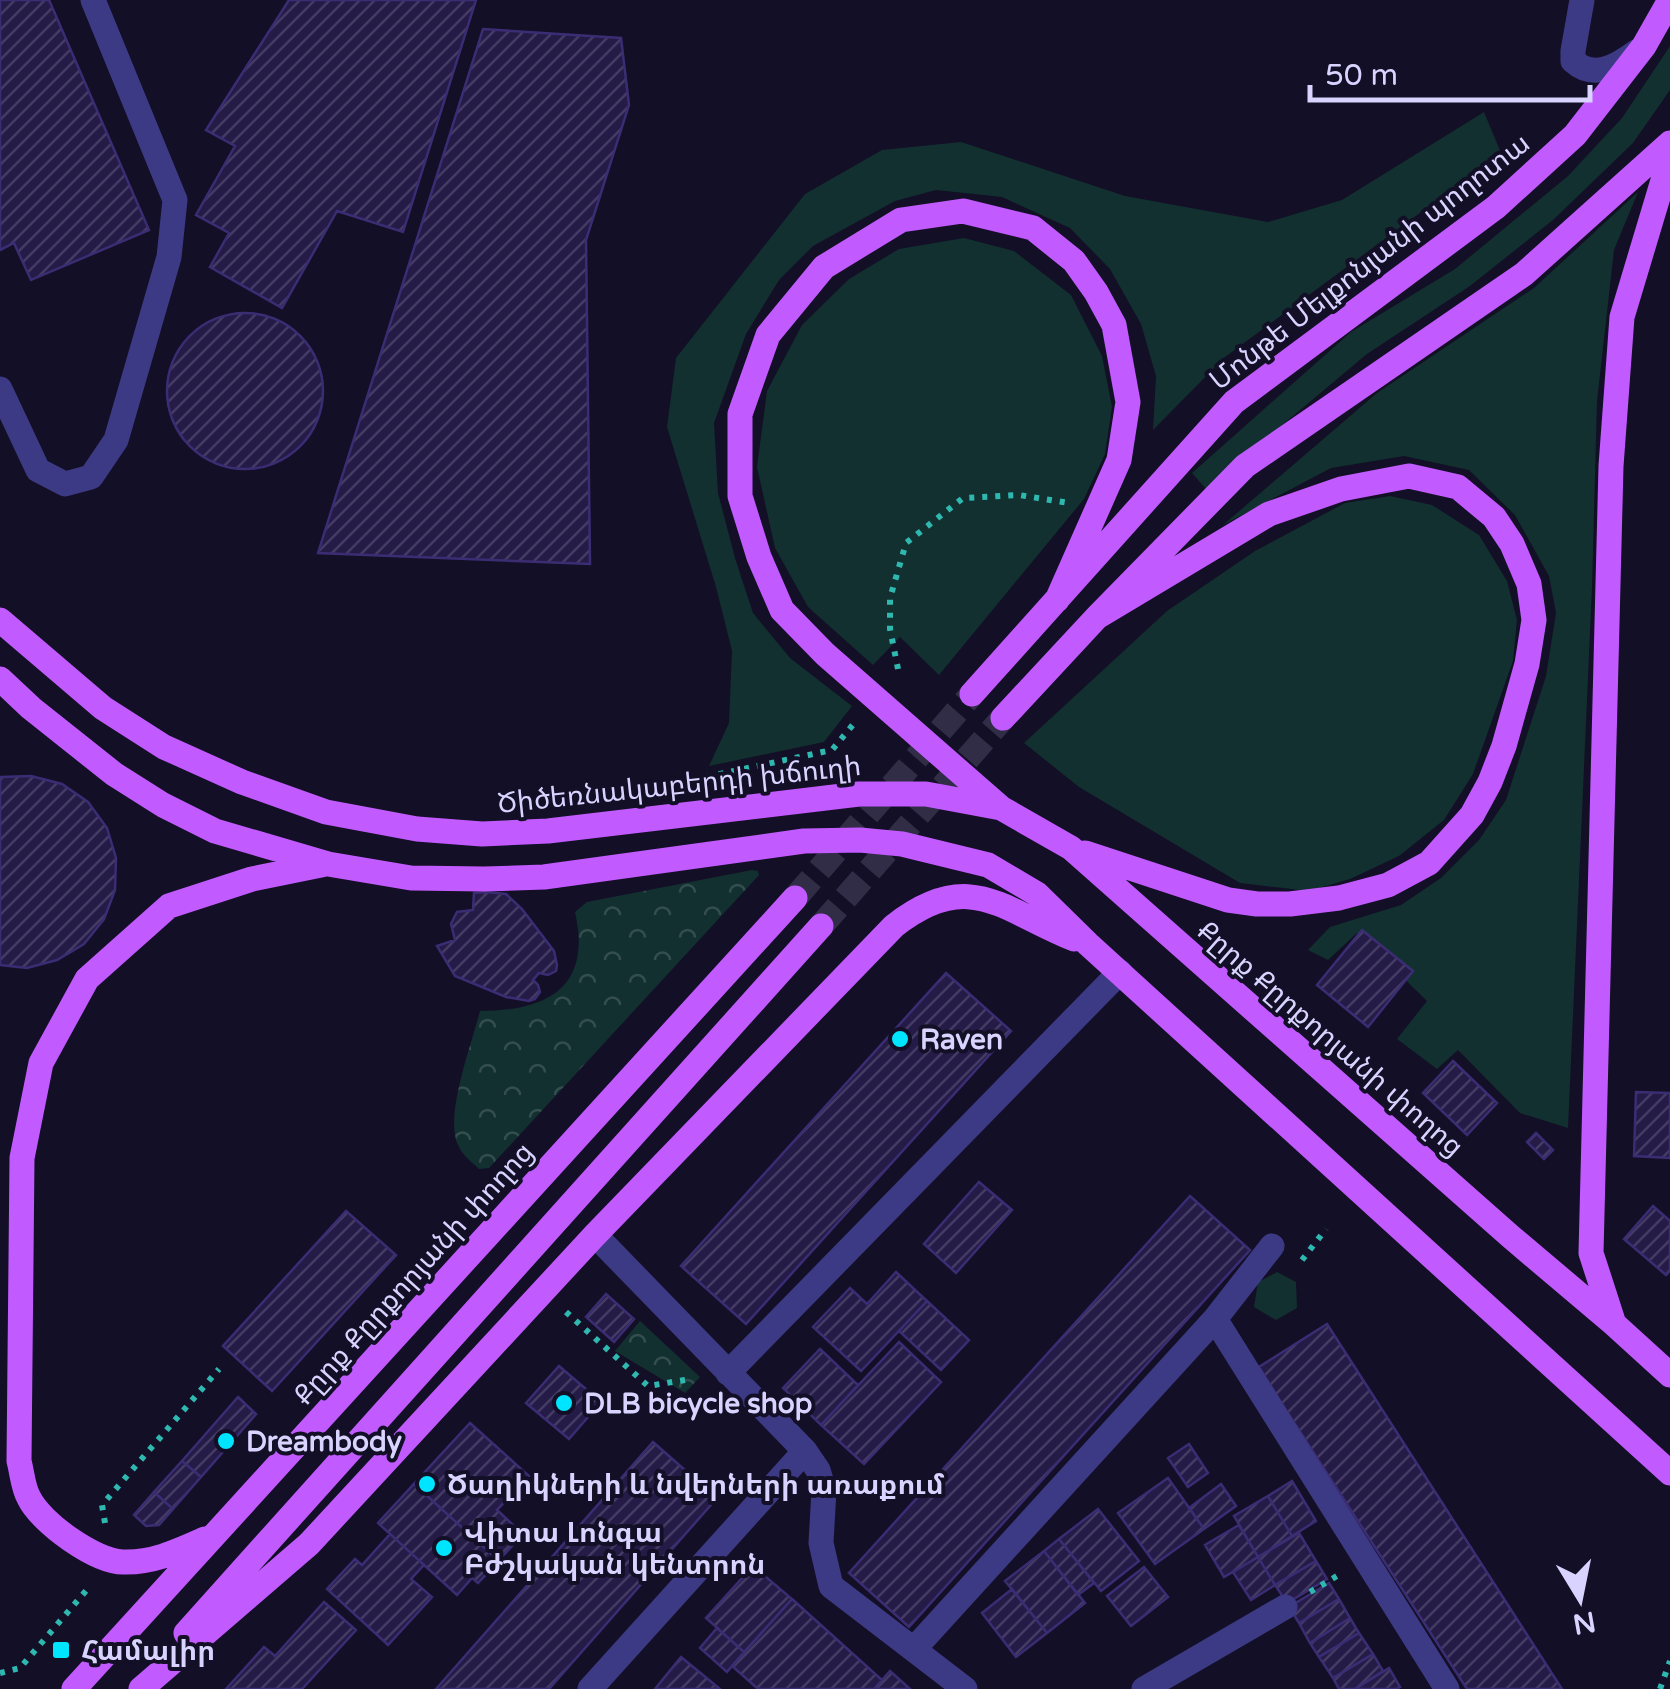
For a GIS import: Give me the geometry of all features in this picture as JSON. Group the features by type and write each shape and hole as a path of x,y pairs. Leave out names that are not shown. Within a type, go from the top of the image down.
{"main road":[{"name":"Մոնթե Մելքոնյանի պողոտա","path":"972,694 1234,402 1496,207 1575,135 1644,46 1670,0"},
{"path":"1003,718 1246,466 1524,274 1670,144"},
{"path":"1614,1324 1591,1254 1611,466 1622,318 1670,157"},
{"path":"1001,808 824,654 782,610 759,557 740,496 740,414 768,335 824,267 901,220 962,210 1033,228 1074,261 1114,324 1128,402 1119,460 1057,600"},
{"path":"1071,848 1228,900 1257,904 1339,898 1388,885 1429,863 1472,816 1490,782 1510,726 1528,664 1534,620 1529,584 1512,544 1494,517 1458,487 1409,476 1341,489 1269,514 1097,618"},
{"name":"Ծիծեռնակաբերդի խճուղի","path":"0,620 104,708 164,747 242,782 326,812 417,829 482,834 548,831 859,794 926,794 1001,808"},
{"path":"0,679 114,774 163,806 215,831 328,864 410,878 544,877 804,840 888,843 988,865 1037,894 1670,1474"},
{"name":"Քըրք Քըրքորյանի փողոց","path":"1001,808 1071,848 1670,1375"},
{"path":"214,1535 159,1559 121,1562 98,1556 53,1527 29,1499 19,1461 22,1158 42,1063 87,979 170,906 252,879 328,864"},
{"path":"138,1689 310,1544 595,1236 894,926 929,903 966,896 1012,908 1088,944"},
{"name":"Քըրք Քըրքորյանի փողոց","path":"74,1689 796,898"},
{"path":"138,1689 821,926"}],"street":[{"path":"0,389 38,470 65,484 91,477 116,440 168,257 175,200 92,0"},
{"path":"1582,0 1573,51 1580,68 1609,70 1644,46"},
{"path":"728,1373 1120,972"},
{"path":"595,1236 805,1451 818,1470 824,1490 821,1543 831,1586 965,1689"},
{"path":"914,1649 1214,1319 1272,1246"},
{"path":"1214,1319 1447,1689"},
{"path":"590,1689 805,1451"},
{"path":"1144,1689 1284,1607"}],"path":[{"path":"898,670 890,629 890,598 906,544 964,498 1019,495 1070,503"},
{"path":"704,778 832,750 864,712"},
{"path":"1300,1262 1326,1229"},
{"path":"566,1312 648,1386 728,1373"},
{"path":"106,1527 102,1505 219,1368"},
{"path":"1284,1607 1365,1560"},
{"path":"0,1673 20,1668 100,1574"},
{"path":"1660,1689 1670,1661"}],"green space":[{"path":"1670,46 1670,90 1633,143 1553,220 1470,286 1367,354 1206,489 1192,473 1351,332 1455,269 1568,176 1622,118"},
{"path":"1484,112 1501,153 1225,357 1153,430 1156,376 1141,324 1110,269 1070,228 1002,197 936,190 895,201 813,246 779,280 746,334 714,423 718,493 753,613 790,658 852,706 824,742 709,766 729,723 732,651 667,427 676,358 805,194 882,150 961,142 1125,196 1268,222 1342,200"},
{"path":"1638,192 1614,250 1597,401 1568,1128 1520,1113 1458,1050 1437,1069 1397,1039 1427,1001 1357,933 1328,960 1308,950 1330,927 1401,905 1441,878 1479,840 1506,800 1546,676 1556,613 1549,576 1515,515 1469,470 1404,456 1331,468 1223,525 1377,393 1534,288"},
{"path":"964,238 1014,251 1071,295 1102,356 1112,407 1105,454 1084,499 939,675 900,637 873,665 808,607 775,548 757,467 767,391 802,325 849,279 899,249"},
{"path":"1390,496 1432,505 1479,535 1507,581 1517,620 1513,661 1473,774 1444,820 1399,856 1350,879 1309,891 1240,883 1079,787 1024,743 1167,611 1255,551 1345,503"},
{"path":"752,870 759,875 489,1168 479,1169 467,1158 458,1145 454,1116 480,1011 526,1006 560,989 571,976 577,959 575,912 587,902"},
{"path":"1277,1272 1296,1282 1297,1308 1276,1320 1254,1307 1258,1282"},
{"path":"640,1321 700,1377 685,1393 615,1351"}],"building":[{"path":"0,0 49,0 149,230 31,280 14,243 0,250"},
{"path":"289,0 476,0 403,232 337,211 282,308 210,267 229,233 196,215 235,146 206,130"},
{"path":"483,29 621,38 629,105 586,240 590,564 318,553"},
{"path":"245,313 275,319 300,336 317,361 323,391 317,421 300,446 275,463 245,469 215,463 190,446 173,421 167,391 173,361 190,336 215,319"},
{"path":"31,776 62,784 88,802 107,828 116,858 115,890 104,919 84,944 57,960 27,968 0,965 0,777"},
{"path":"474,893 506,894 554,951 556,971 548,975 539,973 533,980 540,992 535,999 506,997 455,976 437,946 455,940 451,924 457,912 473,910"},
{"path":"1362,930 1413,971 1368,1027 1317,985"},
{"path":"946,973 1011,1031 746,1324 681,1266"},
{"path":"1453,1061 1497,1103 1467,1135 1423,1093"},
{"path":"1636,1092 1670,1093 1670,1158 1634,1156"},
{"path":"1536,1133 1553,1150 1544,1159 1527,1142"},
{"path":"979,1182 1012,1210 956,1273 924,1244"},
{"path":"1190,1196 1250,1250 909,1627 849,1573"},
{"path":"1653,1206 1670,1221 1670,1271 1666,1275 1624,1239"},
{"path":"346,1211 396,1255 272,1391 223,1346"},
{"path":"896,1272 927,1301 861,1371 813,1327 850,1288 867,1304"},
{"path":"606,1294 634,1319 614,1342 586,1317"},
{"path":"927,1301 969,1340 941,1370 899,1331"},
{"path":"1327,1324 1562,1689 1467,1689 1282,1404 1259,1367"},
{"path":"899,1342 941,1382 864,1464 821,1425"},
{"path":"820,1349 858,1385 821,1425 783,1388"},
{"name":"DLB bicycle shop","path":"559,1366 601,1402 569,1439 526,1403"},
{"path":"238,1397 256,1414 201,1477 182,1461"},
{"path":"470,1423 529,1476 497,1510 523,1534 478,1583 472,1578 457,1595 424,1565 411,1579 432,1597 388,1645 327,1589 355,1559 362,1565 390,1534 378,1523"},
{"path":"653,1442 717,1498 549,1689 436,1689"},
{"path":"1189,1444 1208,1473 1188,1487 1168,1458"},
{"path":"182,1461 201,1477 173,1509 154,1492"},
{"path":"1168,1478 1204,1529 1155,1564 1118,1513"},
{"path":"1292,1481 1316,1521 1292,1536 1268,1496"},
{"name":"Վիտա Լոնգա Բժշկական կենտրոն","path":"414,1484 499,1561 478,1583 472,1578 457,1595 378,1523"},
{"path":"1221,1484 1236,1506 1204,1529 1189,1508"},
{"path":"154,1492 173,1509 159,1525 146,1526 134,1515"},
{"path":"1268,1496 1292,1536 1258,1557 1234,1516"},
{"path":"1098,1509 1139,1561 1101,1591 1059,1539"},
{"path":"1239,1525 1258,1557 1224,1577 1205,1545"},
{"path":"1299,1533 1316,1561 1275,1585 1258,1557"},
{"path":"1059,1539 1094,1583 1078,1595 1044,1551"},
{"path":"1044,1551 1085,1603 1047,1633 1005,1581"},
{"path":"1258,1557 1275,1585 1251,1600 1233,1572"},
{"path":"1316,1561 1327,1579 1287,1603 1275,1585"},
{"path":"753,1566 792,1599 744,1652 706,1618"},
{"path":"1144,1567 1168,1597 1131,1626 1107,1596"},
{"path":"1329,1583 1339,1599 1299,1623 1289,1607"},
{"path":"1012,1589 1047,1633 1016,1657 982,1613"},
{"path":"792,1599 882,1680 874,1689 758,1689 732,1666"},
{"path":"1339,1599 1350,1618 1310,1643 1299,1623"},
{"path":"324,1602 356,1630 302,1689 226,1689 264,1647 275,1656"},
{"path":"1350,1618 1359,1633 1319,1657 1310,1643"},
{"path":"717,1628 744,1652 727,1672 700,1648"},
{"path":"1359,1633 1373,1654 1333,1678 1319,1657"},
{"path":"1373,1654 1383,1671 1355,1689 1339,1689 1333,1678"},
{"path":"681,1657 720,1689 655,1689"},
{"path":"1389,1668 1400,1687 1355,1689"},
{"path":"890,1671 910,1689 874,1689"}],"tunnel":[{"path":"795,898 972,694"},
{"path":"821,926 1003,718"}],"place":[{"name":"Raven","path":"900,1039"},
{"name":"DLB bicycle shop","path":"564,1403"},
{"name":"Dreambody","path":"226,1441"},
{"name":"Ծաղիկների և նվերների առաքում","path":"427,1484"},
{"name":"Վիտա Լոնգա Բժշկական կենտրոն","path":"444,1548"},
{"name":"Համալիր","path":"61,1650"}]}
